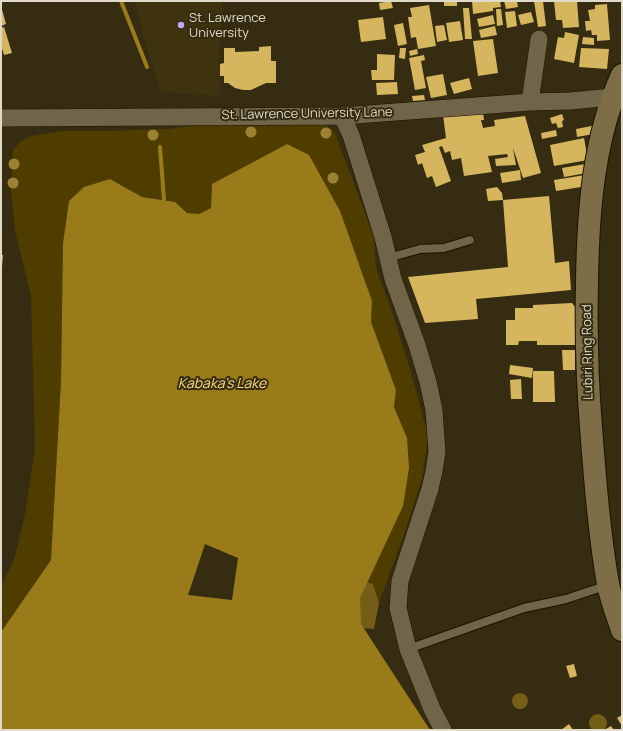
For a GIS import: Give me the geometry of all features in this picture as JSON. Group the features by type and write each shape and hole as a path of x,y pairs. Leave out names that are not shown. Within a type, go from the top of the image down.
{"main road":[{"name":"Lubiri Ring Road","path":"622,75 612,97 605,121 594,175 588,237 586,306 587,375 593,462 608,585 622,630"}],"street":[{"path":"530,102 539,39"},
{"name":"St. Lawrence University Lane","path":"1,118 342,116 612,97"},
{"path":"342,116 352,135 394,279 428,382 434,410 437,452 430,489 400,581 398,608 408,649 432,708 443,730"}],"lane":[{"path":"388,258 420,249 444,248 470,240"},
{"path":"408,649 524,608 566,599 608,585"}],"shaded area":[{"name":"St. Lawrence University","path":"134,1 223,1 219,48 220,96 160,92"},
{"path":"322,122 334,131 374,237 376,268 394,318 413,379 428,437 422,479 379,603 373,584 366,582 407,438 394,407 396,390 371,322 372,301 287,144 212,184 211,208 199,214 187,213 175,202 142,197 110,179 69,201 63,243 61,381 51,560 1,632 1,586 14,560 24,519 35,450 31,296 15,230 11,191 13,150 20,142 31,136 62,131 167,129 210,124"},
{"path":"357,579 373,584 379,603 374,629 348,627"},
{"path":"517,693 523,693 528,698 526,707 523,709 517,709 512,704 512,698"},
{"path":"598,714 604,717 607,723 604,729 598,732 592,729 589,723 592,717"}],"water":[{"name":"Kabaka's Lake","path":"287,144 309,155 340,211 372,301 371,322 396,390 394,407 407,438 409,468 403,506 360,598 361,624 430,730 1,730 1,632 51,560 61,381 63,243 69,201 84,187 110,179 142,197 175,202 187,213 199,214 211,208 212,184","holes":["205,544 238,558 232,600 188,595"]}],"building":[{"path":"391,1 393,8 380,10 379,3"},
{"path":"444,1 457,1 457,6 444,6"},
{"path":"472,1 500,1 501,7 493,8 493,11 473,14"},
{"path":"504,1 517,1 518,7 506,9"},
{"path":"534,1 543,1 546,26 538,27"},
{"path":"554,1 577,1 579,27 563,28 562,20 556,20"},
{"path":"607,4 610,40 597,41 597,35 592,35 591,30 586,31 585,21 590,21 588,10 595,9 595,5"},
{"path":"429,5 436,46 418,49 416,37 411,38 408,17 412,17 410,8"},
{"path":"1,6 6,24 1,26"},
{"path":"463,8 469,8 472,39 465,39"},
{"path":"496,9 501,9 503,25 497,26"},
{"path":"515,11 517,26 507,28 505,12"},
{"path":"531,12 534,22 521,25 518,15"},
{"path":"493,15 495,24 479,27 477,19"},
{"path":"383,17 386,39 361,42 358,20"},
{"path":"460,21 463,40 449,42 446,23"},
{"path":"403,23 407,44 398,46 394,25"},
{"path":"444,25 447,40 437,42 435,26"},
{"path":"495,26 497,35 481,38 479,30"},
{"path":"4,27 12,53 4,55 1,45 1,28"},
{"path":"565,32 579,35 574,63 554,59 558,37 564,38"},
{"path":"583,37 594,38 594,45 582,44"},
{"path":"493,39 498,73 478,76 473,41"},
{"path":"271,46 271,61 276,61 276,83 266,83 251,90 243,90 235,88 228,83 224,83 224,76 220,76 220,64 224,63 224,48 235,48 235,52 259,51 259,47"},
{"path":"400,48 406,48 405,59 399,58"},
{"path":"581,48 609,49 607,69 579,67"},
{"path":"417,49 418,54 410,56 409,51"},
{"path":"377,54 395,55 394,80 372,80 371,70 377,70"},
{"path":"424,55 425,60 421,61 426,88 415,90 409,58"},
{"path":"443,74 447,95 431,98 426,77"},
{"path":"469,78 472,89 454,94 450,83"},
{"path":"397,82 398,94 377,95 376,83"},
{"path":"424,95 425,100 413,101 412,96"},
{"path":"483,112 484,120 481,120 483,128 495,126 494,120 525,116 541,173 523,178 513,148 516,165 496,166 495,159 508,157 507,154 488,156 492,172 464,176 461,158 452,160 450,151 445,153 442,146 439,147 451,181 436,187 432,176 427,178 422,163 418,165 415,155 425,152 422,145 446,138 443,115"},
{"path":"562,114 564,120 562,121 563,127 558,128 556,123 552,124 550,118"},
{"path":"597,125 599,133 577,137 576,129"},
{"path":"556,130 557,136 542,139 541,133"},
{"path":"584,138 588,160 554,166 550,145"},
{"path":"591,163 593,172 564,177 562,168"},
{"path":"520,170 521,180 502,183 500,173"},
{"path":"591,174 593,185 556,191 554,180"},
{"path":"497,187 502,193 503,200 488,201 486,189"},
{"path":"549,196 555,263 569,261 571,290 476,299 478,319 425,323 408,277 508,267 503,200"},
{"path":"1,255 3,255 2,267 1,267"},
{"path":"572,303 576,308 576,345 537,345 537,341 519,341 518,345 506,345 506,320 515,320 515,308 533,308 533,305"},
{"path":"562,350 575,350 575,370 563,370"},
{"path":"510,365 533,368 532,378 509,374"},
{"path":"533,371 554,371 555,402 533,402"},
{"path":"521,379 522,399 511,399 510,380"},
{"path":"574,664 577,676 570,678 566,666"},
{"path":"622,715 622,726 617,718"},
{"path":"569,724 573,730 561,730"},
{"path":"611,726 614,730 604,730"}],"waterway":[{"path":"121,1 147,67"},
{"path":"160,147 164,200"}],"place":[{"name":"St. Lawrence University","path":"181,25"}]}
